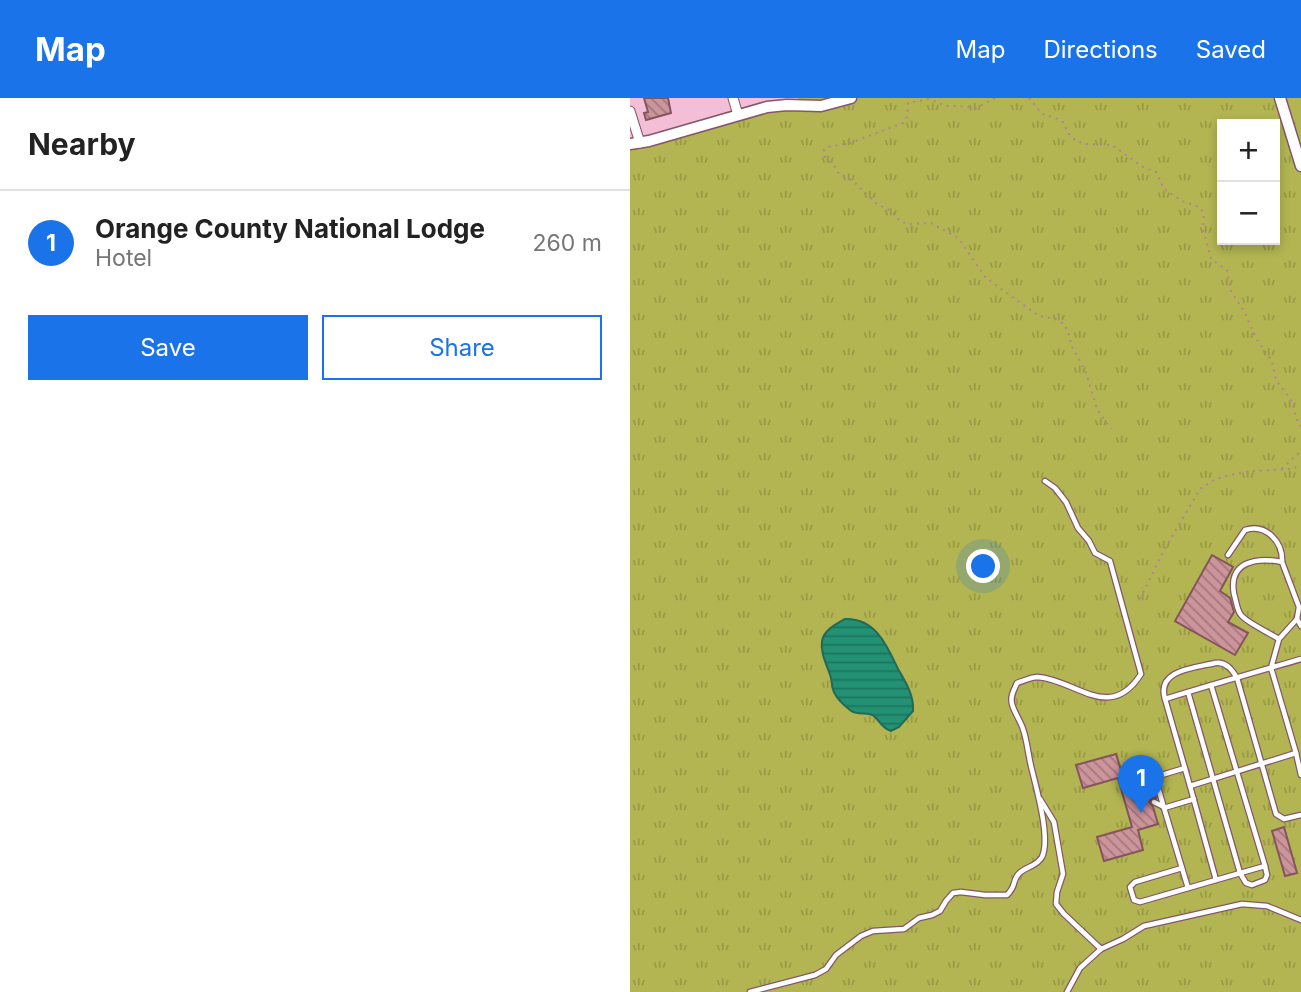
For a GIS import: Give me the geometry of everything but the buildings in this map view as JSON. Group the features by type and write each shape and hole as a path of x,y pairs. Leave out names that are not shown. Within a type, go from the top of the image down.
{"street":[{"path":"733,98 738,115"},
{"path":"630,111 635,143 767,107 821,106 850,98"},
{"path":"1280,98 1301,166"}],"lane":[{"path":"751,992 815,975 861,936 873,931 904,929 919,918 940,911 953,893 1007,895 1014,888 1017,876 1024,869 1035,865 1042,856 1045,840 1038,794 1024,730 1012,703 1012,694 1017,683 1036,677 1095,697 1116,696 1134,685 1141,674 1110,561 1095,552 1078,528 1066,502 1055,488 1045,481"},
{"path":"1228,555 1245,530 1254,528 1266,531 1277,541 1282,562 1300,607 1297,619 1279,639 1271,668 1301,775"},
{"path":"1279,639 1241,615 1232,585 1241,567 1251,561 1267,559 1282,562"},
{"path":"1297,619 1301,625"},
{"path":"1165,699 1301,659"},
{"path":"1216,880 1163,692 1165,681 1177,673 1220,662 1229,668 1237,678 1276,814 1284,819 1301,814"},
{"path":"1188,692 1240,873 1246,883 1258,884 1267,878 1265,866 1211,685"},
{"path":"1190,786 1296,753"},
{"path":"1150,788 1151,780 1155,777 1185,768"},
{"path":"1155,777 1188,888"},
{"path":"1038,794 1054,822 1063,874 1056,904 1101,949"},
{"path":"1154,802 1164,808 1194,799"},
{"path":"1182,868 1133,883 1130,887 1133,898 1140,902 1265,866"},
{"path":"1067,992 1080,968 1101,949 1144,926 1242,904 1267,906 1301,920"}],"path":[{"path":"907,98 907,117 903,123 850,143 827,147 824,150 825,159 839,174 853,181 900,221 931,223 954,234 986,278 1040,316 1060,321 1066,327 1072,347 1082,363 1097,410 1111,429"},
{"path":"908,103 929,99 946,106 976,108 995,98"},
{"path":"1029,98 1042,114 1063,122 1076,141 1116,147 1138,164 1156,172 1164,189 1182,201 1199,207 1204,215 1203,230 1210,259 1227,270 1231,291 1244,311 1257,340 1272,361 1276,380 1293,403 1301,427"},
{"path":"1281,470 1301,451"},
{"path":"1140,599 1164,550 1200,489 1230,475 1301,466"}],"green space":[{"path":"798,98 1301,98 1301,992 630,992 630,148 771,110 802,109"}],"shaded area":[{"path":"845,619 865,623 879,635 909,689 913,711 899,727 891,731 873,715 850,710 834,692 823,656 822,641 834,625"}],"place":[{"name":"Orange County National Lodge","path":"1141,813"}]}
